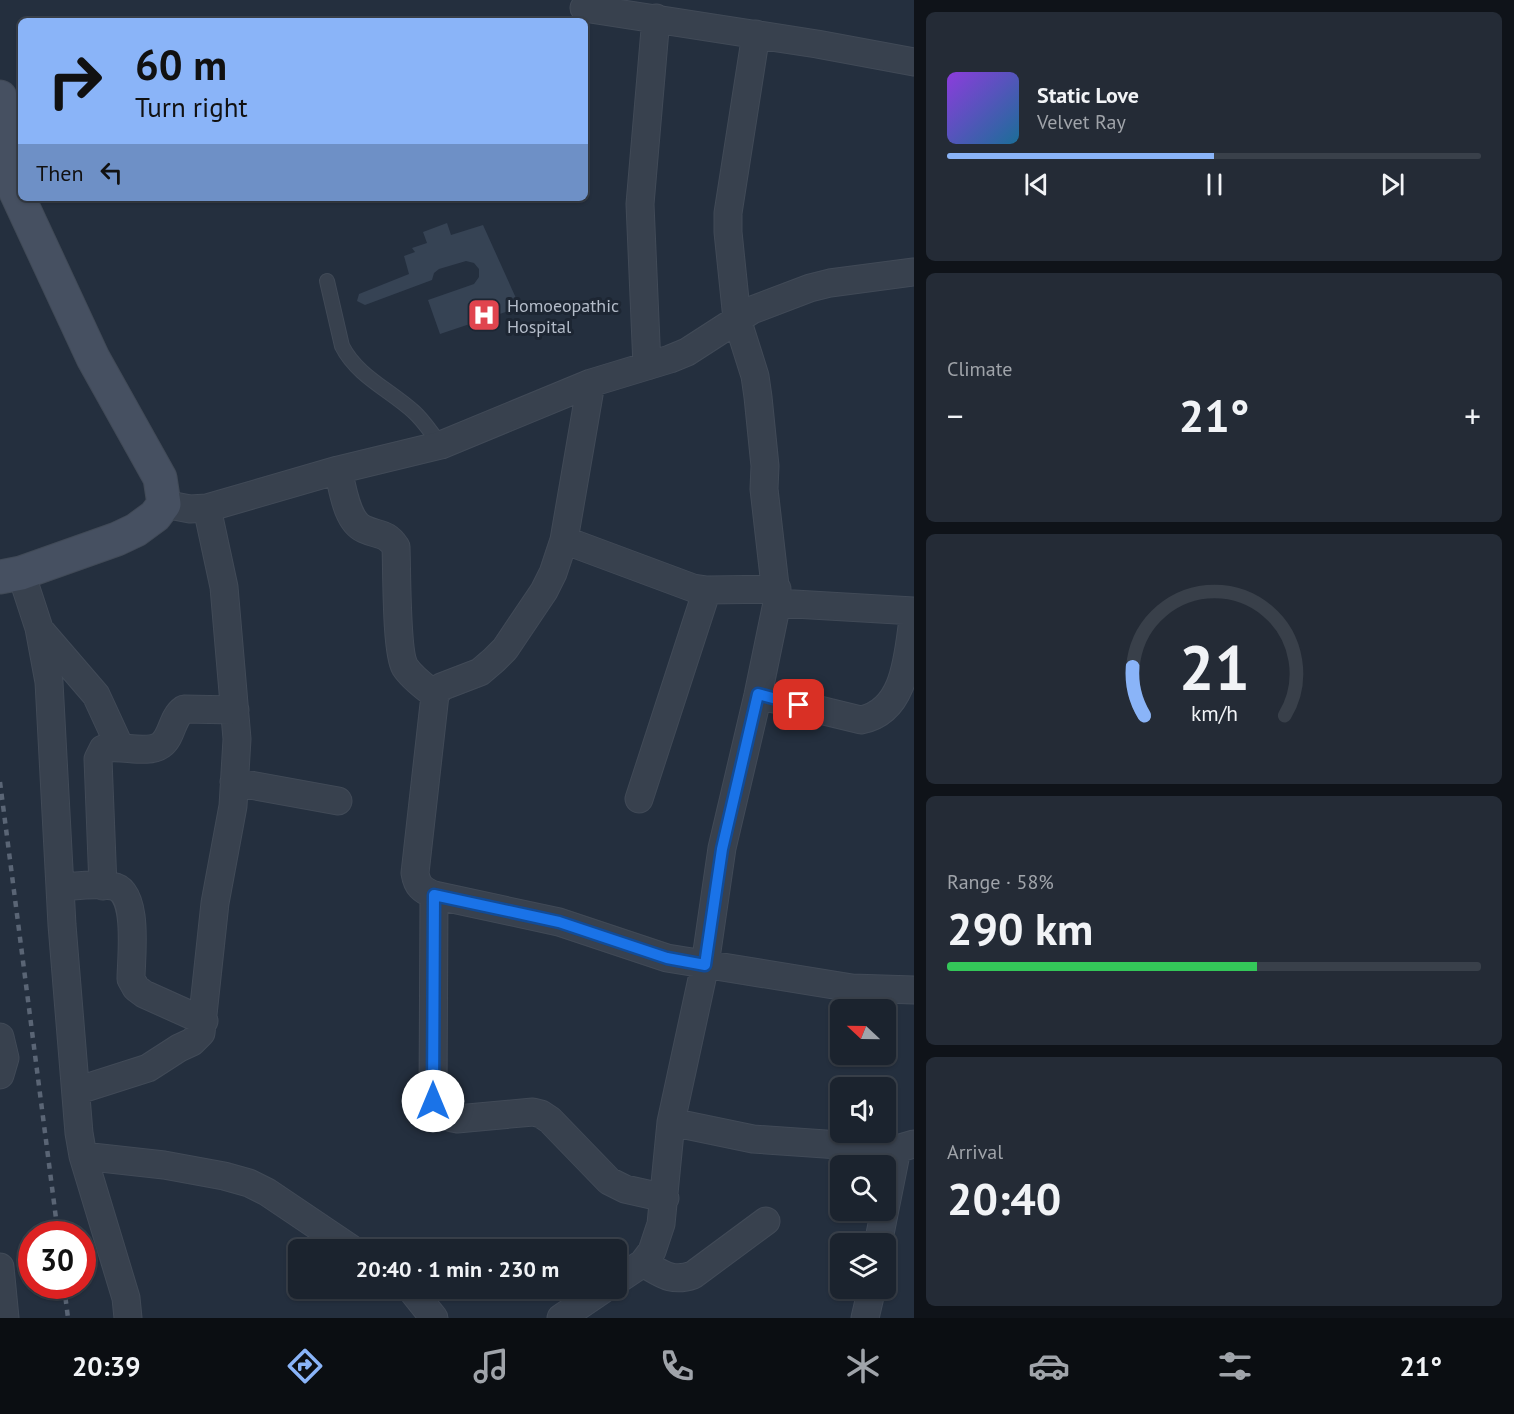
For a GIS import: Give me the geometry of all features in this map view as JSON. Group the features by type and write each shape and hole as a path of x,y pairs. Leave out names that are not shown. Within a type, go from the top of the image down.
{"street":[{"path":"584,8 756,34 914,62"},
{"path":"647,366 640,204 656,18"},
{"path":"627,1274 643,1263 657,1240 664,1198 671,1122 705,965 722,849 758,694 777,596 764,489 765,466 757,387 737,319 728,232 728,213 756,34"},
{"path":"0,97 7,161 18,196"},
{"path":"20,201 93,358 160,478 164,504 155,516 136,530 117,540 11,575 39,628 96,695 120,747"},
{"path":"164,504 190,509 207,508 338,470 441,445 591,383 687,352 752,310 810,288 830,283 914,272"},
{"path":"591,383 564,540 544,591 506,649 480,672 441,687 435,695 415,873 416,882 423,890 434,895 559,922 667,958 852,988 914,990"},
{"path":"338,470 354,521 363,529 390,538 396,547 400,648 403,665 435,695"},
{"path":"76,1091 156,1065 179,1048 192,1042 201,1033 204,1021 215,903 233,806 237,739 224,587 207,508"},
{"path":"564,540 693,588 914,611 902,681 896,695 874,717 861,720 758,694"},
{"path":"639,799 707,590"},
{"path":"39,628 49,682 62,925 83,1156 126,1298 128,1318"},
{"path":"103,886 98,759 103,749 120,747 148,749 160,746 178,714 184,709 235,710"},
{"path":"234,782 338,801"},
{"path":"61,887 114,886 123,890 128,898 131,913 131,979 136,988 144,994 204,1021"},
{"path":"434,895 433,1101 438,1112 446,1118 457,1119 533,1112 541,1114 550,1120 609,1181 625,1189 664,1198"},
{"path":"0,1037 5,1058 0,1075"},
{"path":"671,1122 753,1139 906,1147 882,1233"},
{"path":"83,1156 164,1165 249,1183 267,1192 337,1239"},
{"path":"643,1263 670,1278 681,1280 693,1275 766,1221"},
{"path":"0,1267 5,1318"},
{"path":"419,1299 434,1318"},
{"path":"561,1318 589,1299"},
{"path":"865,1318 869,1299"}],"lane":[{"path":"327,281 342,346 347,356 355,366 416,413 441,445"}],"building":[{"path":"447,223 451,235 483,225 520,307 440,334 428,300 474,284 479,277 479,269 474,263 466,261 439,269 434,273 432,280 365,305 357,301 359,294 409,274 404,256 415,252 412,248 427,243 423,232"}],"railway":[{"path":"0,782 56,1221"},
{"path":"66,1299 68,1318"}],"place":[{"name":"Homoeopathic Hospital","path":"484,315"}],"route":[{"path":"433,1101 434,895 559,922 667,958 705,965 722,849 758,694 799,705"}]}
